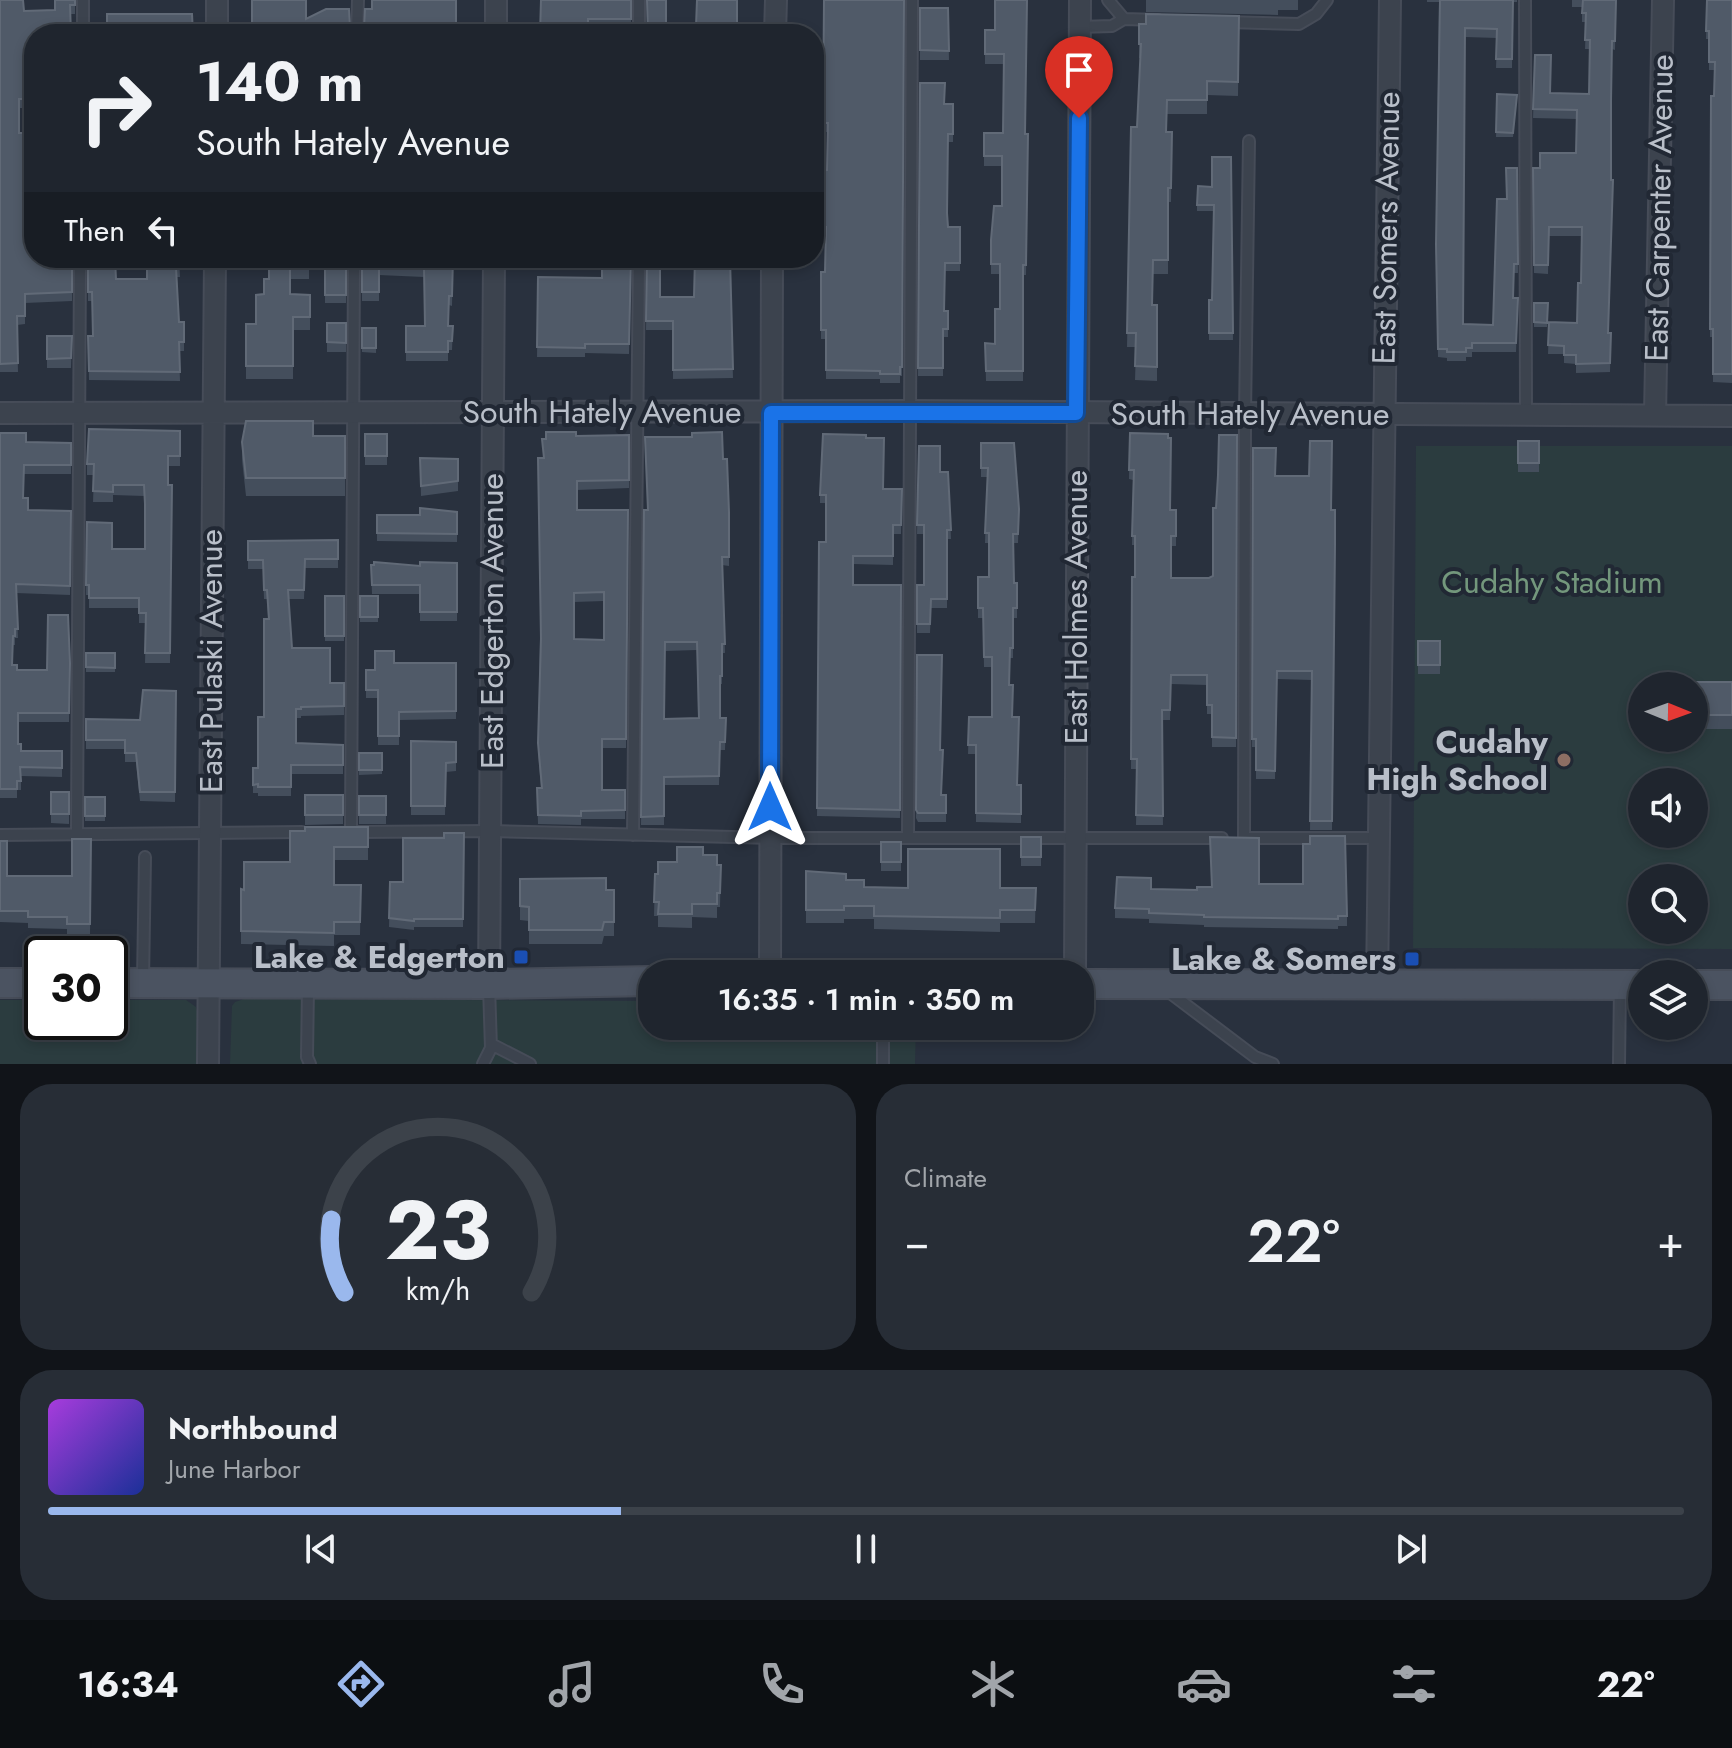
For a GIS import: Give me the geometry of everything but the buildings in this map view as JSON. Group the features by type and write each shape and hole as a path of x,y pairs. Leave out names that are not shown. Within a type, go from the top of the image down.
{"main road":[{"path":"128,982 638,981"},
{"path":"0,983 24,983"},
{"path":"1094,984 1628,985"},
{"path":"1708,985 1732,985"}],"street":[{"path":"217,0 217,24"},
{"path":"496,0 496,24"},
{"path":"775,24 776,0"},
{"name":"East Holmes Avenue","path":"1075,960 1080,0"},
{"name":"East Somers Avenue","path":"1377,984 1390,0"},
{"name":"East Carpenter Avenue","path":"1655,415 1663,0"},
{"name":"East Pulaski Avenue","path":"208,1064 215,268"},
{"name":"East Edgerton Avenue","path":"489,984 494,268"},
{"path":"770,960 772,268"},
{"name":"South Hately Avenue","path":"0,413 910,411 1732,416"}],"lane":[{"path":"83,0 83,24"},
{"path":"357,24 358,0"},
{"path":"639,0 639,24"},
{"path":"908,838 912,0"},
{"path":"1108,0 1124,19"},
{"path":"1209,22 1299,24 1316,14 1327,0"},
{"path":"1525,0 1526,415"},
{"path":"1079,27 1112,26 1124,19 1165,21"},
{"path":"1244,838 1249,141"},
{"path":"77,832 80,268"},
{"path":"354,268 347,832 491,831 770,838 1378,838"},
{"path":"633,835 639,268"},
{"path":"0,835 320,832"},
{"path":"143,982 145,857"},
{"path":"308,983 307,1057 310,1064"},
{"path":"483,1064 491,1044 489,984"},
{"path":"1157,984 1255,1057 1273,1064"},
{"path":"1619,1064 1628,1005"},
{"path":"883,1040 883,1064"},
{"path":"491,1044 530,1064"}],"green space":[{"name":"Cudahy Stadium","path":"1416,446 1732,446 1732,949 1413,948"},
{"path":"244,999 638,1001 638,1040 916,1040 915,1064 230,1064 232,1006"},
{"path":"0,1000 24,1000 24,1040 128,1040 128,1000 186,1000 196,1007 198,1064 0,1064"}],"place":[{"name":"Cudahy High School","path":"1564,760"},
{"name":"Lake & Edgerton","path":"521,957"},
{"name":"Lake & Somers","path":"1412,959"}],"route":[{"path":"770,807 771,413 1076,413 1079,118"}]}
